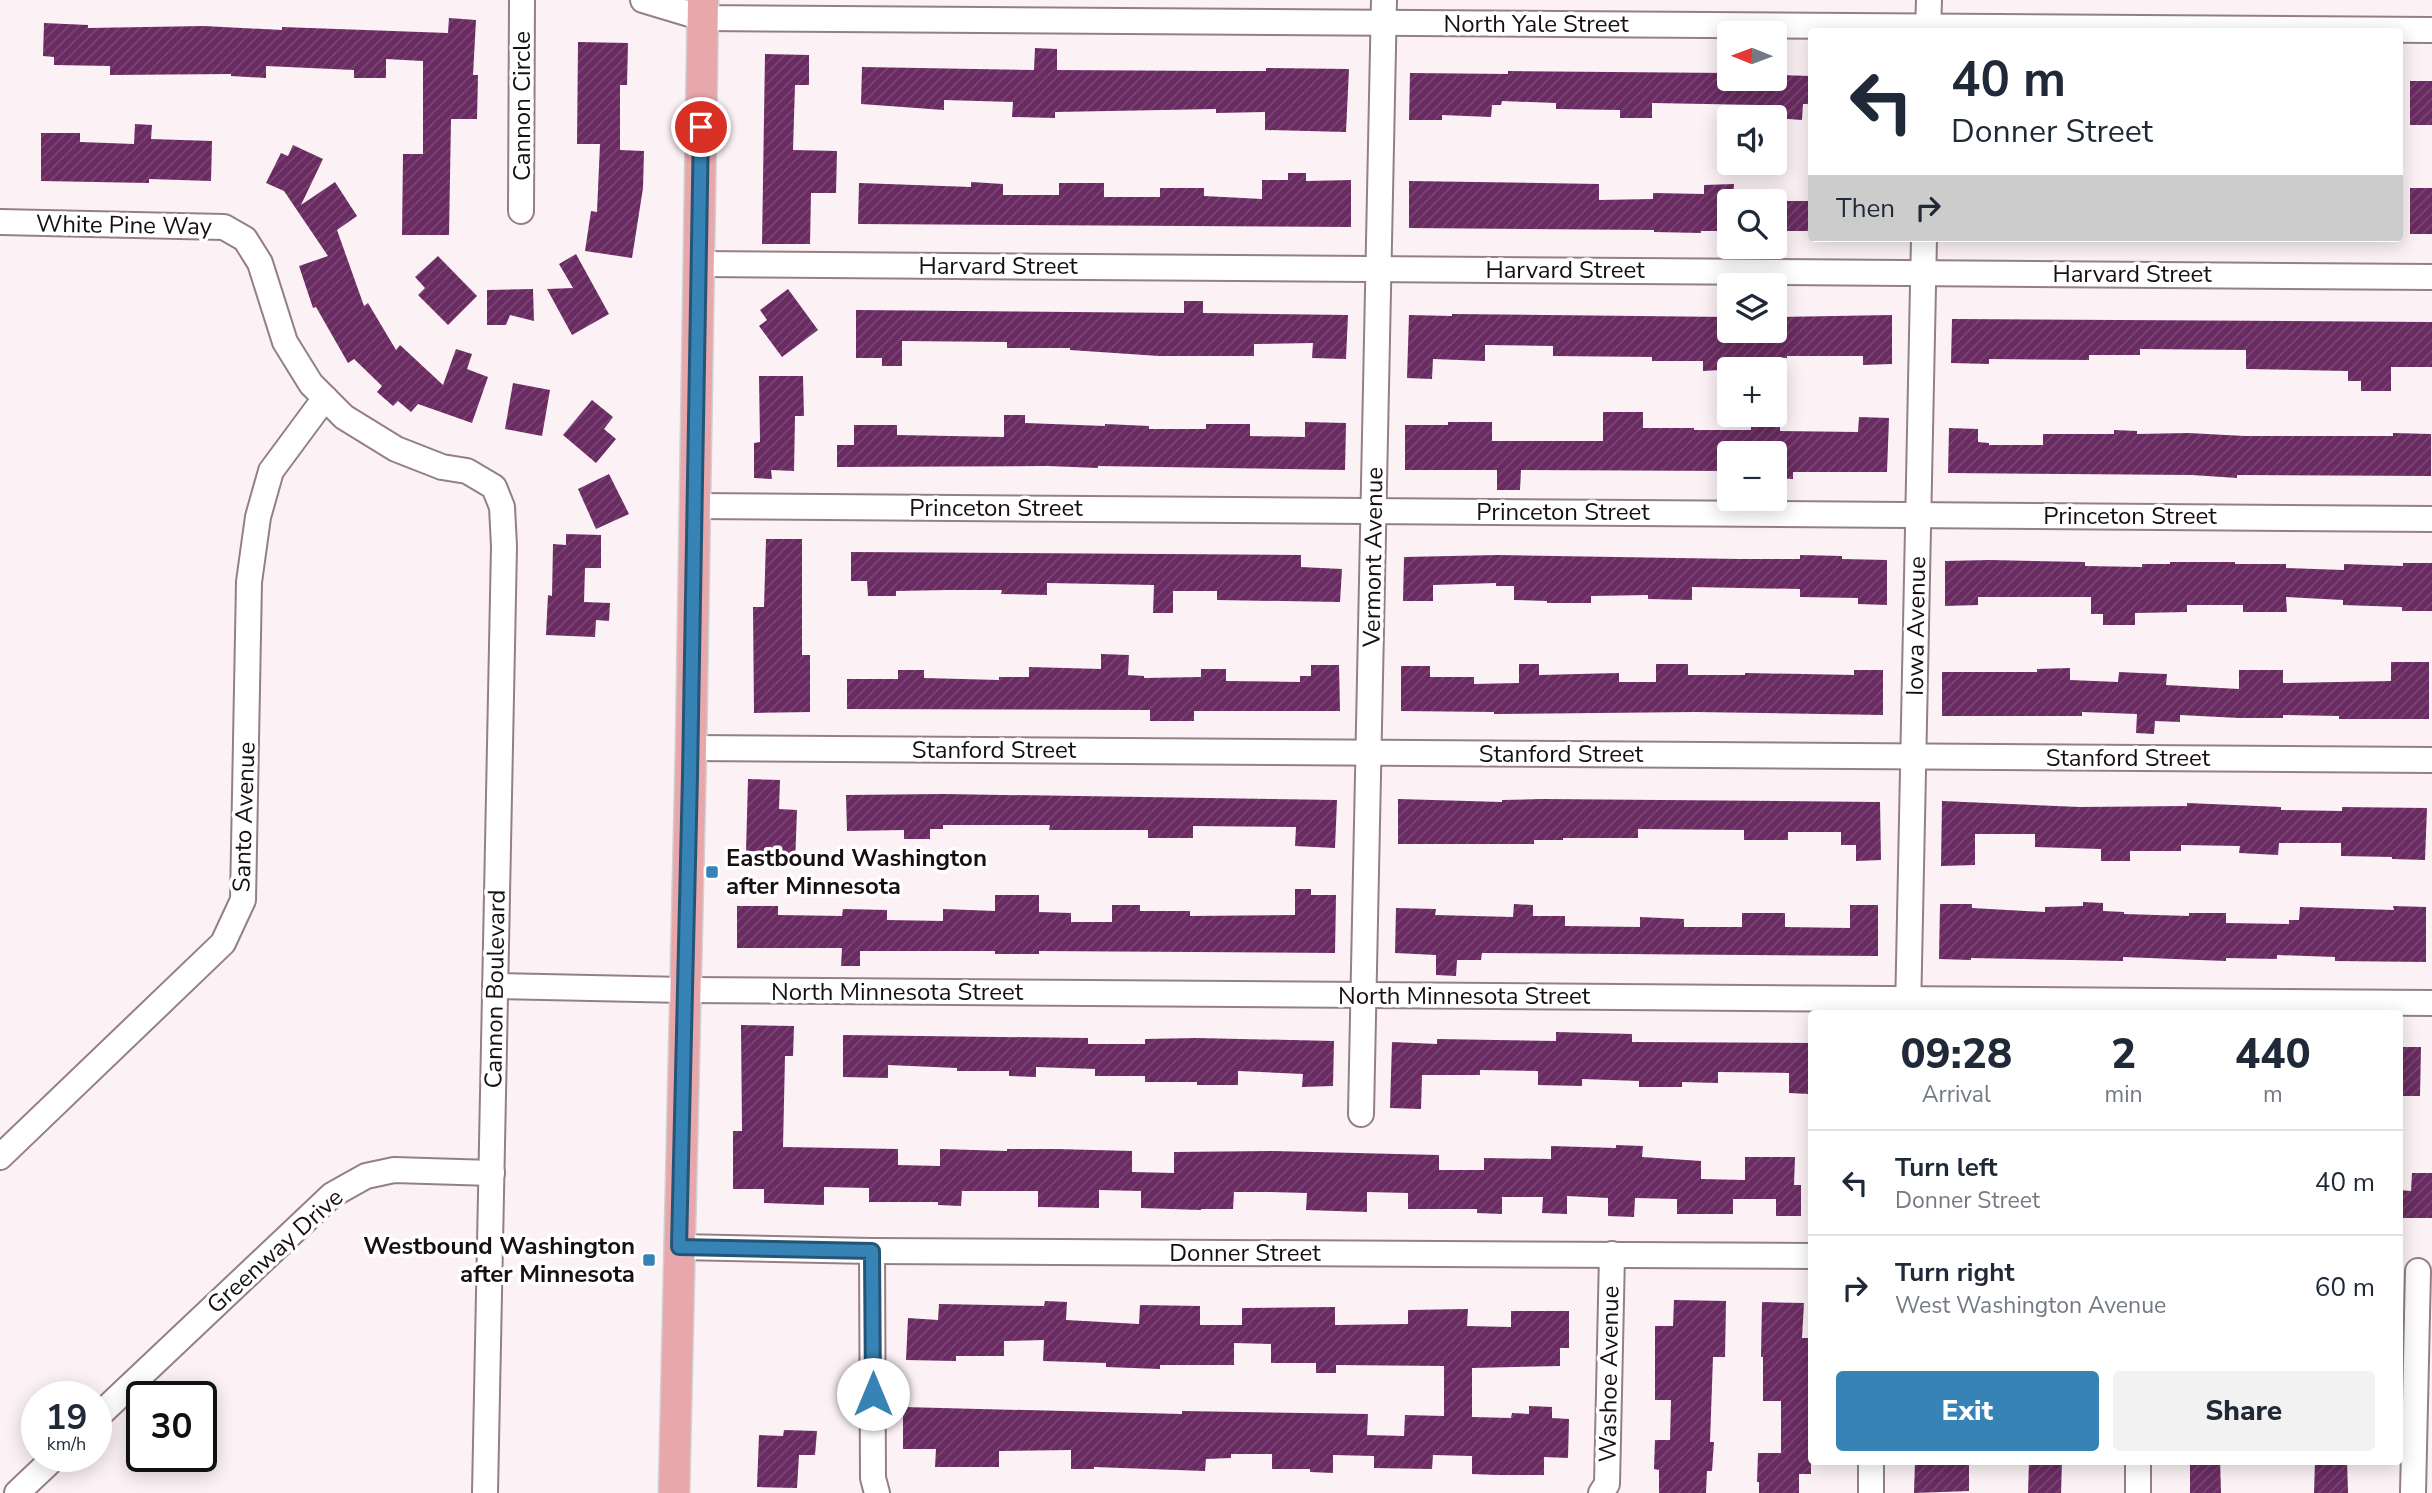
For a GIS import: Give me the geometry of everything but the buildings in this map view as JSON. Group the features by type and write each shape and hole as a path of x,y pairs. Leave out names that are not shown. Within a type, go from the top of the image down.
{"main road":[{"path":"674,1493 691,748 703,9"}],"street":[{"name":"Cannon Circle","path":"521,211 522,0"},
{"name":"North Yale Street","path":"643,0 703,9 1384,11 1898,28"},
{"path":"1928,28 1929,0"},
{"name":"Vermont Avenue","path":"1361,1114 1384,11"},
{"name":"North Yale Street","path":"2403,30 2432,30"},
{"name":"White Pine Way","path":"0,222 224,227 245,239 260,262 285,341 311,384 325,398"},
{"name":"Iowa Avenue","path":"1908,1006 1924,242"},
{"name":"Harvard Street","path":"699,264 2432,277"},
{"name":"Cannon Boulevard","path":"325,398 344,418 396,449 442,467 467,471 494,487 502,507 504,546 485,1493"},
{"name":"Santo Avenue","path":"0,1157 223,943 243,900 249,582 257,517 271,471 325,398"},
{"name":"Princeton Street","path":"695,506 2432,519"},
{"name":"Stanford Street","path":"691,748 2432,760"},
{"name":"North Minnesota Street","path":"495,986 1363,995 1908,1006 2432,1003"},
{"name":"Greenway Drive","path":"112,1403 332,1195 366,1176 394,1170 492,1173"},
{"name":"Donner Street","path":"679,1247 872,1251 1808,1256"},
{"path":"872,1251 873,1478 877,1493"},
{"name":"Washoe Avenue","path":"1601,1493 1607,1484 1612,1254"},
{"path":"2413,1493 2416,1271"},
{"path":"1871,1465 1871,1493"},
{"path":"2138,1465 2138,1493"},
{"path":"17,1493 39,1472"}],"place":[{"name":"Eastbound Washington after Minnesota","path":"712,872"},
{"name":"Westbound Washington after Minnesota","path":"649,1260"}],"route":[{"path":"701,127 679,1247 872,1251 873,1394"}]}
